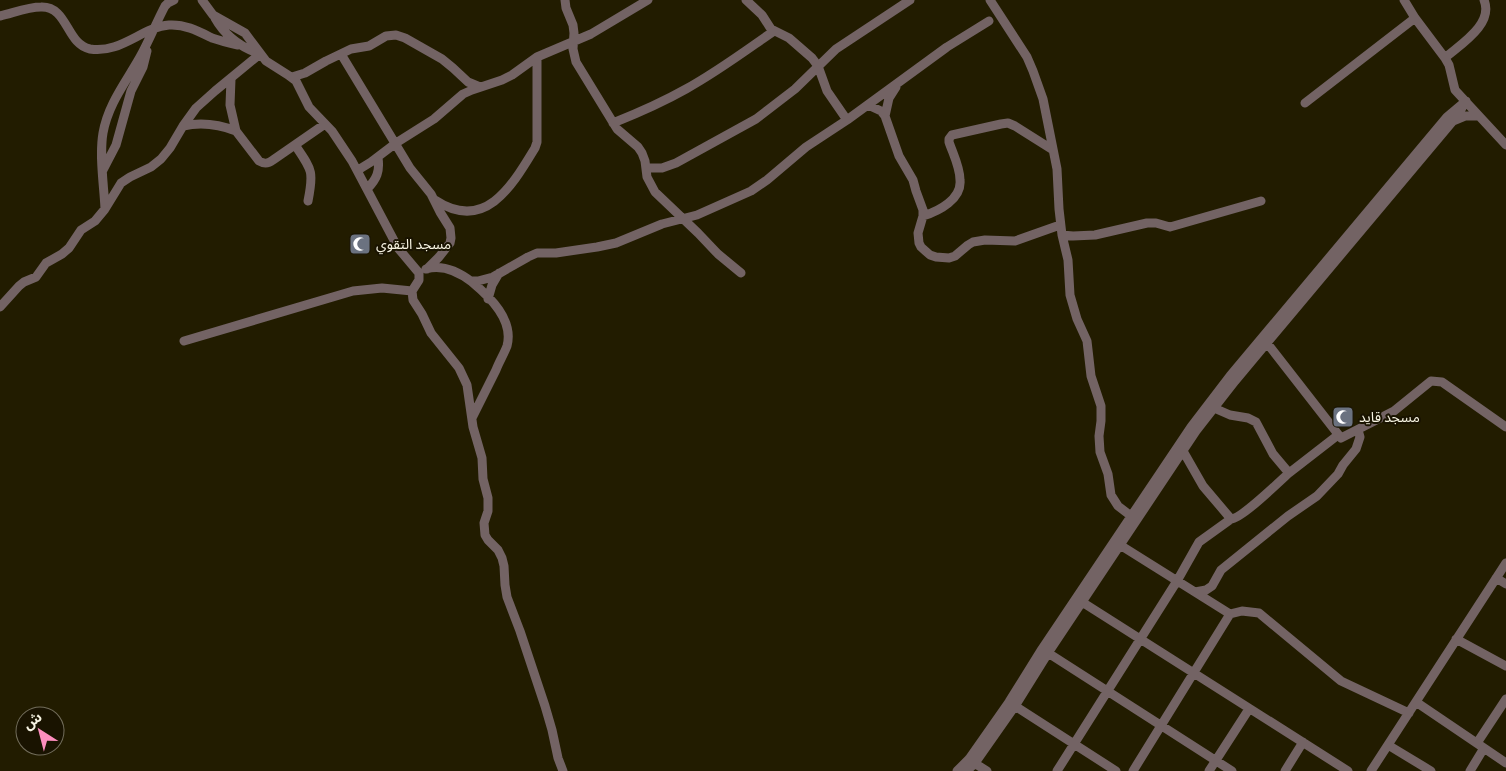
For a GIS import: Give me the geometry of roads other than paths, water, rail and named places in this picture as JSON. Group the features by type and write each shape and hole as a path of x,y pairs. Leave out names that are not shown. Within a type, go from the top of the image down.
{"street":[{"path":"105,210 102,142 108,115 120,88 147,44 165,6 174,0"},
{"path":"202,0 225,32 240,46"},
{"path":"565,0 566,8 573,24 573,49 576,62 613,124 621,134 638,147 645,161 647,177 655,192 698,232 718,254 741,273"},
{"path":"358,170 434,118 463,94 502,80 537,57 591,34 648,0"},
{"path":"746,0 762,15 774,31 789,38 812,58 818,66 827,91 847,120"},
{"path":"646,168 669,167 742,128 782,100 836,49 910,0"},
{"path":"990,0 1019,44 1033,71 1043,99 1057,169 1060,225 1068,260 1070,295 1087,341 1091,376 1101,406 1100,452 1108,474 1111,495 1118,506 1131,516"},
{"path":"1404,0 1445,58 1451,72 1454,87 1506,145"},
{"path":"1445,58 1481,25 1486,15 1484,0"},
{"path":"0,16 34,8 48,7 60,15 76,41 86,48 92,49 120,45 154,29 170,25 186,26 224,42 260,54"},
{"path":"213,15 246,33 266,61 292,78 298,85 309,107 339,141 358,170 398,248 423,271"},
{"path":"1305,103 1415,18"},
{"path":"471,281 486,280 528,256 537,253 556,253 606,246 662,224 683,220 704,212 759,186 806,148 948,47 989,21"},
{"path":"613,124 687,89 774,31"},
{"path":"292,78 351,49 369,46 386,36 401,36 448,63 468,82 480,87"},
{"path":"103,170 119,137 131,91 145,59 147,44"},
{"path":"0,307 19,286 36,277 46,263 69,248 81,230 95,221 105,210 121,183 130,176 151,166 166,153 182,126 202,102 260,54"},
{"path":"342,54 410,168 427,188 450,228 452,238 445,250 423,271 412,291 413,300 431,334 464,376 469,394 473,427 482,458 483,480 488,498 488,511 484,523 485,535 498,550 502,558 507,596 547,712 563,771"},
{"path":"434,200 455,209 473,210 483,208 501,197 513,182 535,148 537,57"},
{"path":"231,79 230,105 236,131 262,163 270,162 325,124"},
{"path":"885,116 889,98 899,82"},
{"path":"967,771 1009,702 1082,602 1214,408 1452,122 1466,102"},
{"path":"958,771 972,761 1015,706 1045,651 1190,427 1230,376 1446,117 1466,102"},
{"path":"868,105 881,111 885,116 899,156 913,180 923,210 918,233 919,243 930,255 943,258 955,256 973,242 985,240 1015,241 1060,225"},
{"path":"1452,122 1465,116 1480,116"},
{"path":"182,126 200,123 236,131"},
{"path":"923,216 948,202 957,194 960,188 960,176 949,142 952,135 1008,124 1015,126 1053,150"},
{"path":"295,145 311,172 312,182 308,201"},
{"path":"368,189 378,175 378,158"},
{"path":"1062,235 1095,235 1147,222 1170,227 1261,201"},
{"path":"423,271 435,267 444,268 471,281 505,320 508,337 504,354 472,419"},
{"path":"488,299 492,285 499,273"},
{"path":"184,341 353,291 382,288 412,291"},
{"path":"1267,342 1341,438 1394,411 1431,381 1442,382 1506,427"},
{"path":"1214,408 1230,415 1248,418 1256,422 1273,454 1289,473"},
{"path":"1195,592 1206,590 1212,586 1221,570 1288,516 1317,496 1338,474 1356,449 1360,437 1358,430"},
{"path":"1057,771 1177,581 1199,542 1231,519 1235,519 1289,473 1338,435"},
{"path":"1183,451 1203,486 1231,519"},
{"path":"1120,545 1230,614"},
{"path":"1372,771 1506,563"},
{"path":"1496,578 1506,584"},
{"path":"1082,602 1348,771"},
{"path":"1133,771 1230,614 1242,611 1259,613 1341,681 1409,713"},
{"path":"1456,639 1506,666"},
{"path":"1045,651 1232,771"},
{"path":"1470,771 1480,746 1506,699"},
{"path":"1416,702 1506,763"},
{"path":"1015,706 1116,771"},
{"path":"1209,771 1249,708"},
{"path":"1284,771 1303,742"},
{"path":"1388,745 1428,770"},
{"path":"972,761 988,771"}],"place":[{"name":"مسجد التقوي","path":"360,244"},
{"name":"مسجد قايد","path":"1343,417"}]}
